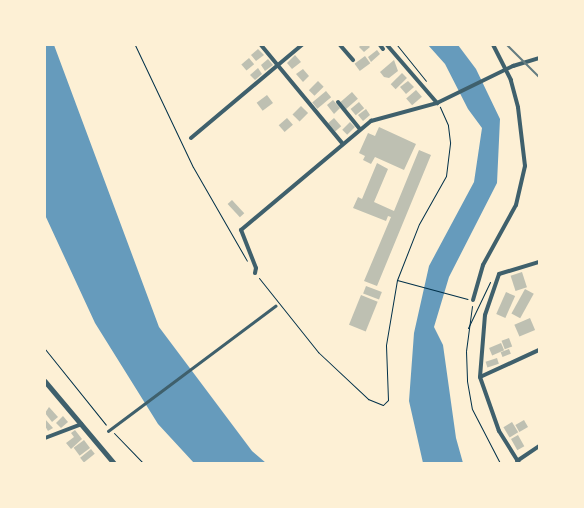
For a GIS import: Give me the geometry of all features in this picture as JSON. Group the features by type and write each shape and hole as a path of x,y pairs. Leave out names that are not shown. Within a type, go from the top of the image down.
{"street":[{"path":"261,45 342,143"},
{"path":"191,138 302,45"},
{"path":"340,45 353,60"},
{"path":"387,45 439,102"},
{"path":"471,300 483,265 510,216 523,177 525,157 521,121 504,70 493,45"},
{"path":"255,273 256,268 242,230 342,143 382,116 408,113 439,102 504,70 539,58"},
{"path":"338,102 360,130"},
{"path":"539,262 499,274 485,315 480,377 499,431 518,462 539,446"},
{"path":"108,431 275,306"},
{"path":"480,377 539,350"},
{"path":"45,381 114,463"},
{"path":"45,438 81,424"}],"path":[{"path":"135,45 192,167 255,273 281,302 297,328 318,352 368,399 383,405 388,400 386,345 397,280 419,224 446,176 450,142 448,125 439,102"},
{"path":"397,45 424,77 430,93"},
{"path":"467,331 492,278 499,274"},
{"path":"397,280 471,300 467,331 467,381 472,408 500,463"},
{"path":"45,349 108,426"},
{"path":"114,433 144,463"}],"water":[{"path":"45,45 54,45 159,327 252,451 266,463 194,463 158,424 95,323 45,215"},
{"path":"428,45 458,45 476,69 500,119 497,183 449,277 434,327 443,345 456,438 463,463 423,463 409,401 414,333 429,266 474,182 482,128 468,109 445,64"}],"building":[{"path":"361,45 368,45 370,47 364,52 359,47"},
{"path":"258,49 264,55 256,61 251,55"},
{"path":"377,50 380,54 371,62 368,57"},
{"path":"295,55 301,62 292,69 287,63"},
{"path":"365,56 370,63 360,71 354,64"},
{"path":"249,58 254,64 246,71 241,64"},
{"path":"268,59 273,65 265,71 261,65"},
{"path":"394,60 398,71 389,78 384,77 380,72"},
{"path":"258,68 262,74 255,80 250,75"},
{"path":"303,69 309,76 303,82 296,74"},
{"path":"402,73 407,78 396,89 391,84"},
{"path":"318,81 324,87 314,96 309,90"},
{"path":"408,81 414,87 406,94 400,87"},
{"path":"416,90 422,97 412,105 406,99"},
{"path":"326,91 331,97 317,109 312,103"},
{"path":"352,92 358,99 346,109 340,102"},
{"path":"267,95 273,103 263,111 257,103"},
{"path":"333,100 340,108 334,114 327,105"},
{"path":"359,102 364,108 356,115 351,109"},
{"path":"301,106 308,113 300,122 293,114"},
{"path":"366,109 370,115 363,121 358,115"},
{"path":"287,118 293,125 285,132 279,125"},
{"path":"334,118 341,126 335,132 328,123"},
{"path":"350,122 355,127 347,135 342,130"},
{"path":"379,127 416,144 404,170 375,157 371,164 363,160 365,156 359,153 368,133 375,136"},
{"path":"419,150 431,155 377,286 364,281 391,217 388,216 386,221 353,208 358,197 362,199 377,163 388,169 374,202 394,211"},
{"path":"232,200 244,213 240,217 228,204"},
{"path":"522,272 527,287 516,291 511,276"},
{"path":"366,286 382,292 379,300 363,293"},
{"path":"525,289 534,294 520,318 511,313"},
{"path":"506,292 515,296 505,318 496,314"},
{"path":"361,295 378,302 366,331 349,325"},
{"path":"530,318 535,330 519,337 514,325"},
{"path":"509,338 512,346 505,349 502,341"},
{"path":"501,343 504,350 492,355 489,348"},
{"path":"509,349 511,354 503,357 501,352"},
{"path":"497,358 499,364 487,367 486,362"},
{"path":"49,407 58,417 52,422 45,413"},
{"path":"63,416 68,422 61,428 56,423"},
{"path":"45,419 53,428 48,431 45,426"},
{"path":"524,420 528,427 519,432 515,425"},
{"path":"512,422 518,432 510,437 503,427"},
{"path":"75,430 82,439 71,449 66,443 74,437 71,433"},
{"path":"518,435 524,446 517,450 511,439"},
{"path":"84,440 90,448 80,456 74,448"},
{"path":"91,449 95,454 84,462 80,458"}],"railway":[{"path":"507,45 539,77"}]}
